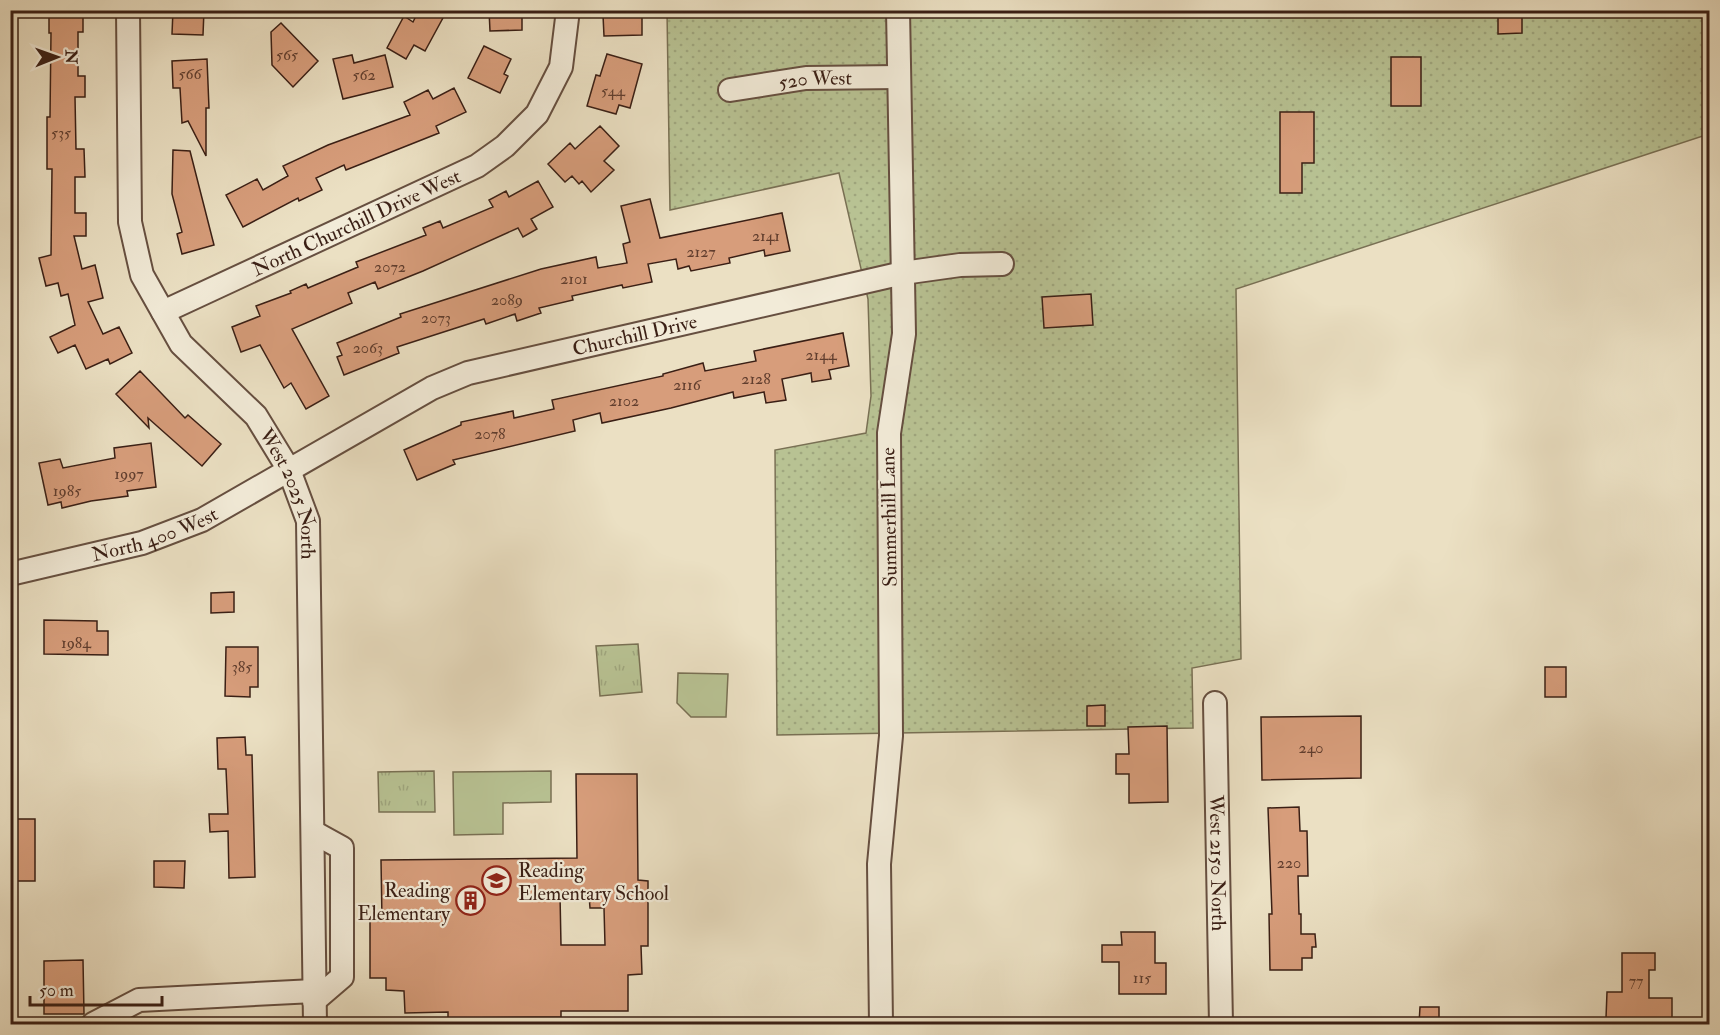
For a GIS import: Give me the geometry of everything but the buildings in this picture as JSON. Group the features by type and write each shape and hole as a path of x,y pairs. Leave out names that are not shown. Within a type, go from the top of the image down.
{"street":[{"name":"West 2025 North","path":"128,10 130,222 142,275 181,344 256,416 289,470 308,521 315,1024"},
{"name":"North Churchill Drive West","path":"163,312 477,166 504,146 537,114 561,67 568,10"},
{"name":"Summerhill Lane","path":"881,1024 879,864 891,736 889,433 904,334 898,10"},
{"name":"520 West","path":"730,90 806,78 899,77"},
{"name":"Churchill Drive","path":"289,470 432,388 468,374 903,273 960,265 1002,264"},
{"name":"North 400 West","path":"10,574 142,543 202,520 289,470"},
{"name":"West 2150 North","path":"1215,703 1221,1024"},
{"path":"93,1024 139,1000 314,996"}],"green space":[{"path":"667,11 1709,11 1709,134 1236,289 1241,659 1192,668 1193,728 777,735 775,450 866,433 871,396 868,299 839,173 670,210"},
{"path":"638,644 642,692 600,696 596,646"},
{"path":"678,673 728,674 726,717 691,717 677,703"},
{"path":"434,771 435,812 379,812 378,772"},
{"path":"551,771 551,802 503,803 503,834 454,835 453,772"}],"place":[{"name":"Reading Elementary School","path":"497,881"},
{"name":"Reading Elementary","path":"471,901"}]}
